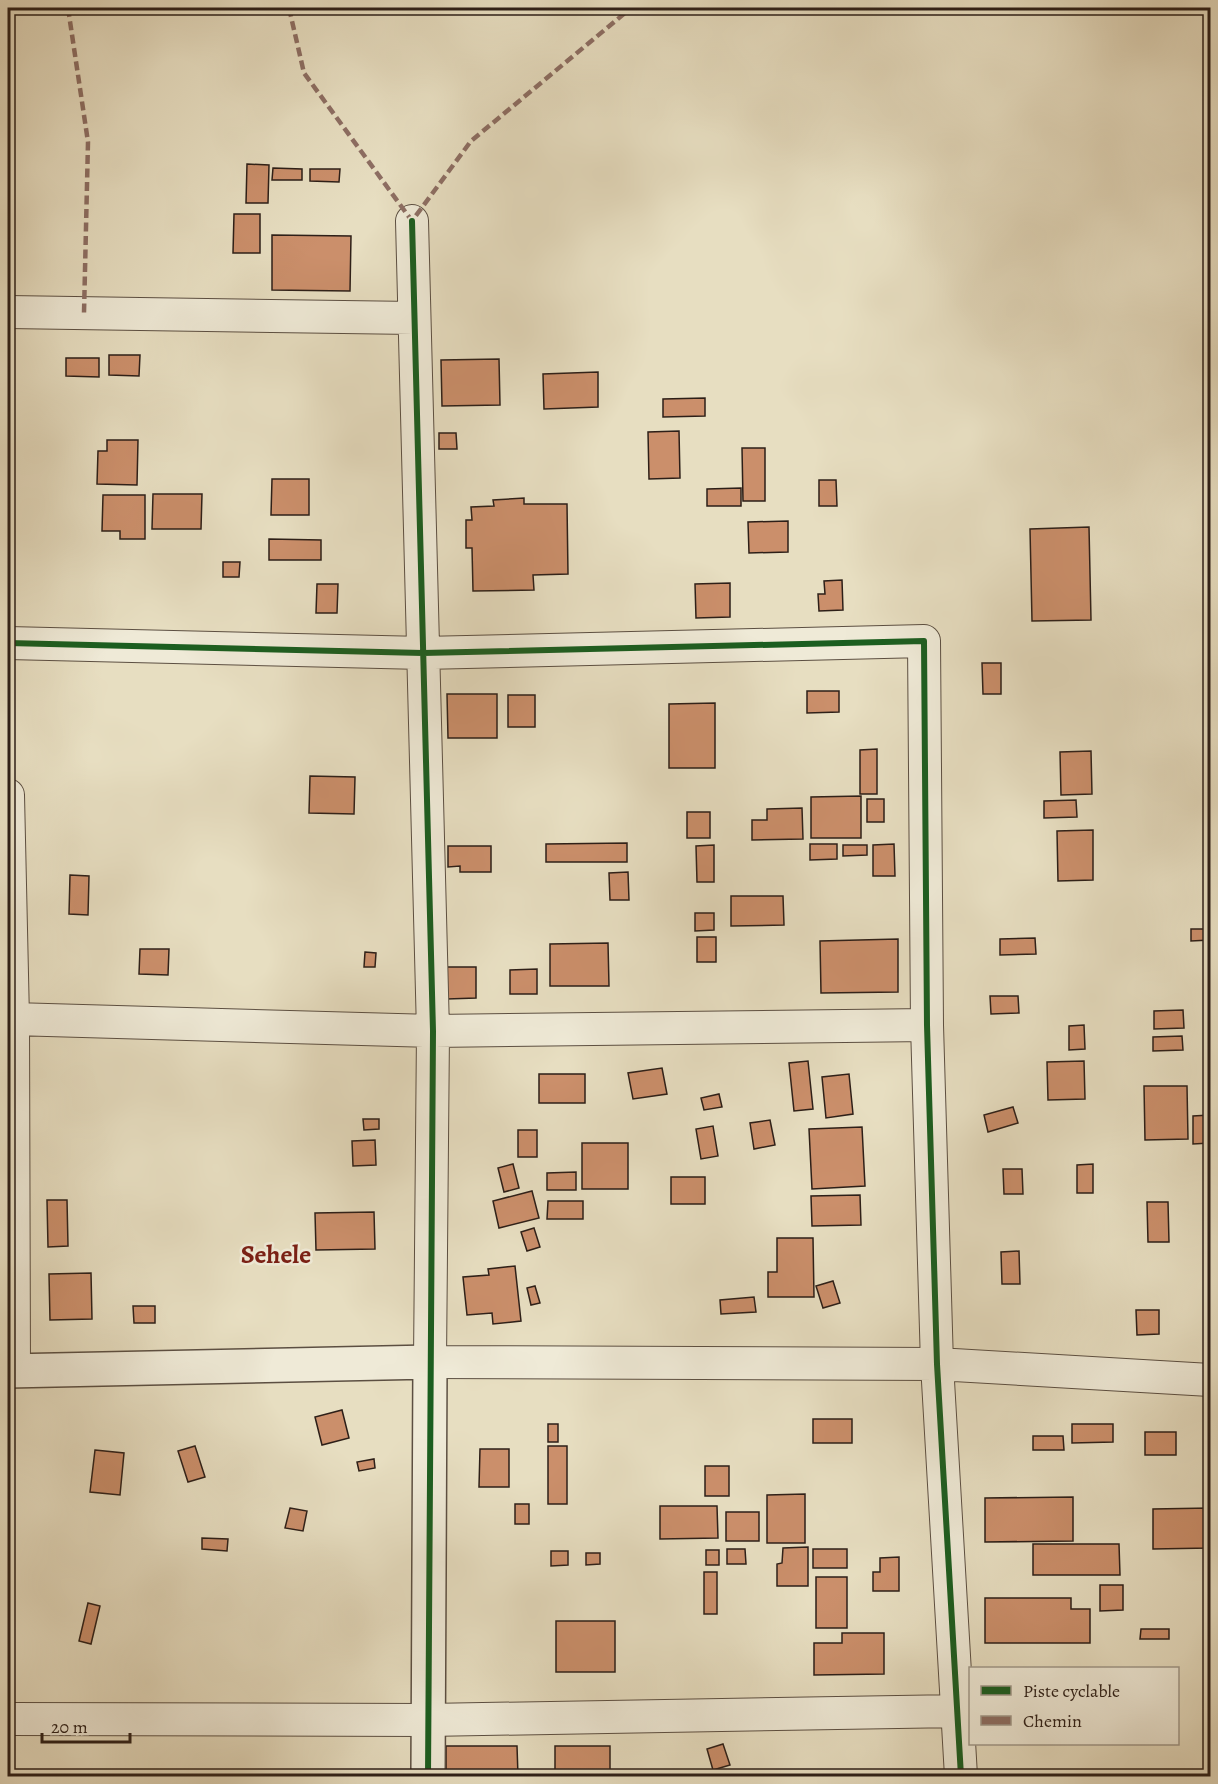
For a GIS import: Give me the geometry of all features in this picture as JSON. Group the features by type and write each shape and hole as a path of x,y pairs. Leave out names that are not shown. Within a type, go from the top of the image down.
{"street":[{"path":"412,221 433,1031 428,1776"},
{"path":"8,312 414,318"},
{"path":"8,644 423,653 924,641 927,1025 937,1364 961,1776"},
{"path":"8,795 13,1019 11,1371 430,1362 937,1364 1210,1380"},
{"path":"13,1019 433,1031 927,1025"},
{"path":"8,1719 428,1720 958,1711"}],"building":[{"path":"247,164 269,165 268,203 246,203"},
{"path":"273,168 302,169 302,180 272,180"},
{"path":"310,169 340,169 339,182 310,181"},
{"path":"234,214 260,214 260,253 233,253"},
{"path":"272,235 351,236 350,291 272,290"},
{"path":"109,355 140,355 139,376 109,375"},
{"path":"66,358 99,358 99,377 66,376"},
{"path":"499,359 500,405 442,406 441,360"},
{"path":"598,372 598,407 544,409 543,374"},
{"path":"705,398 705,416 663,417 663,399"},
{"path":"679,431 680,478 649,479 648,432"},
{"path":"439,433 456,433 457,449 439,449"},
{"path":"107,440 138,440 137,485 97,484 98,451 107,451"},
{"path":"742,448 765,448 765,501 743,501"},
{"path":"272,479 309,479 309,515 271,515"},
{"path":"819,480 836,480 837,506 819,506"},
{"path":"741,488 741,506 707,506 707,489"},
{"path":"153,494 202,494 201,529 152,529"},
{"path":"103,495 145,495 145,539 120,539 120,531 102,531"},
{"path":"524,498 524,504 567,504 568,574 533,575 534,590 473,591 472,548 466,548 466,520 472,520 471,507 494,506 493,500"},
{"path":"788,521 788,552 749,553 748,522"},
{"path":"1089,527 1091,620 1032,621 1030,529"},
{"path":"269,539 321,540 321,560 269,560"},
{"path":"223,562 240,562 239,577 223,577"},
{"path":"842,580 843,610 819,611 818,594 825,594 824,581"},
{"path":"730,583 730,617 696,618 695,584"},
{"path":"317,584 338,584 337,613 316,613"},
{"path":"982,663 1001,663 1001,694 983,694"},
{"path":"807,691 839,691 839,712 807,713"},
{"path":"447,694 497,694 497,738 448,738"},
{"path":"508,695 535,695 535,727 508,727"},
{"path":"715,703 715,768 669,768 669,704"},
{"path":"877,749 877,794 860,794 860,750"},
{"path":"1091,751 1092,794 1061,795 1060,752"},
{"path":"310,776 355,777 354,814 309,813"},
{"path":"861,796 861,838 811,838 811,797"},
{"path":"867,799 884,799 884,822 867,822"},
{"path":"1076,800 1077,817 1044,818 1044,801"},
{"path":"802,808 803,839 752,840 752,820 767,820 767,809"},
{"path":"687,812 710,812 710,838 687,838"},
{"path":"1093,830 1093,880 1058,881 1057,831"},
{"path":"627,843 627,862 546,862 546,844"},
{"path":"810,844 837,844 837,859 810,860"},
{"path":"894,844 895,876 873,876 873,845"},
{"path":"714,845 714,882 697,882 696,846"},
{"path":"843,845 867,845 867,855 843,856"},
{"path":"448,846 491,846 491,872 460,872 460,866 448,867"},
{"path":"628,872 629,900 610,900 609,873"},
{"path":"70,875 89,876 88,915 69,914"},
{"path":"731,896 783,896 784,925 731,926"},
{"path":"695,913 714,913 714,930 695,931"},
{"path":"1191,929 1210,929 1210,940 1191,941"},
{"path":"697,937 716,937 716,962 697,962"},
{"path":"1035,938 1036,954 1000,955 1000,939"},
{"path":"898,939 898,992 821,993 820,941"},
{"path":"608,943 609,986 550,986 550,944"},
{"path":"140,949 169,949 168,975 139,974"},
{"path":"365,952 376,953 375,967 364,967"},
{"path":"447,967 476,967 476,998 447,999"},
{"path":"537,969 537,994 510,994 510,970"},
{"path":"1204,975 1210,975 1210,1022 1205,1023"},
{"path":"990,996 1018,996 1019,1013 991,1014"},
{"path":"1183,1010 1184,1028 1154,1029 1154,1011"},
{"path":"1084,1025 1085,1049 1069,1050 1069,1026"},
{"path":"1182,1036 1183,1050 1153,1051 1153,1037"},
{"path":"808,1061 813,1109 794,1111 789,1063"},
{"path":"1084,1061 1085,1099 1048,1100 1047,1062"},
{"path":"662,1068 667,1094 633,1099 628,1073"},
{"path":"539,1074 585,1074 585,1103 539,1103"},
{"path":"849,1074 853,1114 826,1118 822,1077"},
{"path":"1144,1086 1187,1086 1188,1139 1145,1140"},
{"path":"719,1094 722,1107 704,1110 701,1098"},
{"path":"1013,1107 1018,1123 988,1132 984,1115"},
{"path":"1210,1115 1210,1143 1193,1144 1193,1116"},
{"path":"363,1119 379,1119 379,1129 364,1130"},
{"path":"770,1120 775,1145 754,1149 750,1123"},
{"path":"713,1126 718,1156 701,1159 696,1129"},
{"path":"862,1127 865,1186 812,1189 809,1129"},
{"path":"518,1130 537,1130 537,1157 518,1157"},
{"path":"375,1140 376,1165 353,1166 352,1141"},
{"path":"582,1143 628,1143 628,1189 582,1189"},
{"path":"513,1164 519,1188 504,1192 498,1168"},
{"path":"1093,1164 1093,1193 1077,1193 1077,1165"},
{"path":"1003,1169 1022,1169 1023,1194 1004,1194"},
{"path":"576,1172 576,1190 547,1190 547,1173"},
{"path":"671,1177 705,1177 705,1204 671,1204"},
{"path":"532,1191 539,1218 499,1228 493,1201"},
{"path":"860,1195 861,1225 812,1226 811,1196"},
{"path":"47,1200 67,1200 68,1246 48,1247"},
{"path":"548,1201 583,1201 583,1219 547,1219"},
{"path":"1147,1202 1168,1202 1169,1242 1148,1242"},
{"path":"374,1212 375,1249 316,1250 315,1213"},
{"path":"534,1228 540,1247 527,1251 521,1232"},
{"path":"777,1238 813,1238 814,1297 768,1297 768,1272 777,1272"},
{"path":"1019,1251 1020,1284 1002,1284 1001,1252"},
{"path":"515,1266 521,1321 493,1324 492,1313 467,1315 463,1277 489,1275 488,1269"},
{"path":"91,1273 92,1319 50,1320 49,1274"},
{"path":"833,1281 840,1303 823,1308 816,1286"},
{"path":"535,1286 540,1303 531,1305 527,1288"},
{"path":"754,1297 756,1312 721,1314 720,1300"},
{"path":"133,1306 155,1306 155,1323 134,1323"},
{"path":"1136,1310 1159,1310 1159,1334 1137,1335"},
{"path":"342,1410 349,1438 322,1445 315,1417"},
{"path":"813,1419 852,1419 852,1443 813,1443"},
{"path":"548,1424 558,1424 558,1442 548,1442"},
{"path":"1072,1424 1113,1424 1113,1442 1072,1443"},
{"path":"1145,1432 1176,1432 1176,1455 1145,1455"},
{"path":"1033,1436 1063,1436 1064,1450 1033,1450"},
{"path":"195,1446 205,1477 188,1482 178,1451"},
{"path":"548,1446 567,1446 567,1504 548,1504"},
{"path":"480,1449 509,1449 509,1487 479,1487"},
{"path":"95,1450 124,1453 120,1495 90,1492"},
{"path":"374,1459 375,1468 359,1471 357,1462"},
{"path":"705,1466 729,1466 729,1496 705,1496"},
{"path":"805,1494 805,1543 767,1543 767,1495"},
{"path":"1073,1497 1073,1541 985,1542 985,1498"},
{"path":"515,1504 529,1504 529,1524 515,1524"},
{"path":"660,1506 717,1506 718,1538 660,1539"},
{"path":"290,1508 307,1511 303,1531 285,1528"},
{"path":"1210,1508 1210,1548 1153,1549 1153,1509"},
{"path":"726,1512 759,1512 759,1541 726,1541"},
{"path":"202,1538 228,1539 227,1551 202,1549"},
{"path":"1033,1544 1119,1544 1120,1575 1033,1575"},
{"path":"808,1547 808,1586 777,1586 777,1564 782,1563 783,1548"},
{"path":"727,1549 745,1549 746,1564 727,1564"},
{"path":"813,1549 847,1549 847,1568 813,1568"},
{"path":"706,1550 719,1550 719,1565 706,1565"},
{"path":"551,1551 568,1551 568,1565 551,1566"},
{"path":"586,1553 600,1553 600,1564 586,1565"},
{"path":"899,1557 899,1591 873,1591 873,1572 880,1572 880,1558"},
{"path":"704,1572 717,1572 717,1614 704,1614"},
{"path":"816,1577 847,1577 847,1628 816,1628"},
{"path":"1100,1585 1123,1585 1123,1610 1100,1611"},
{"path":"985,1598 1071,1598 1071,1609 1090,1609 1090,1643 985,1643"},
{"path":"88,1603 100,1606 91,1644 79,1641"},
{"path":"556,1621 615,1621 615,1672 556,1672"},
{"path":"1141,1629 1169,1629 1169,1639 1140,1639"},
{"path":"842,1633 884,1633 884,1674 814,1675 814,1643 842,1643"},
{"path":"723,1744 730,1765 713,1770 707,1749"},
{"path":"446,1746 517,1746 518,1776 446,1776"},
{"path":"555,1746 610,1746 610,1776 555,1776"}],"marked path":[{"path":"68,8 88,142 84,313"},
{"path":"289,8 304,73 412,221 471,141 631,8"}],"cycle path":[{"path":"412,221 433,1031 428,1776"},
{"path":"8,643 423,653 924,641 927,1025 937,1364 961,1776"}],"district":[{"name":"Sehele","path":"276,1254"}]}
